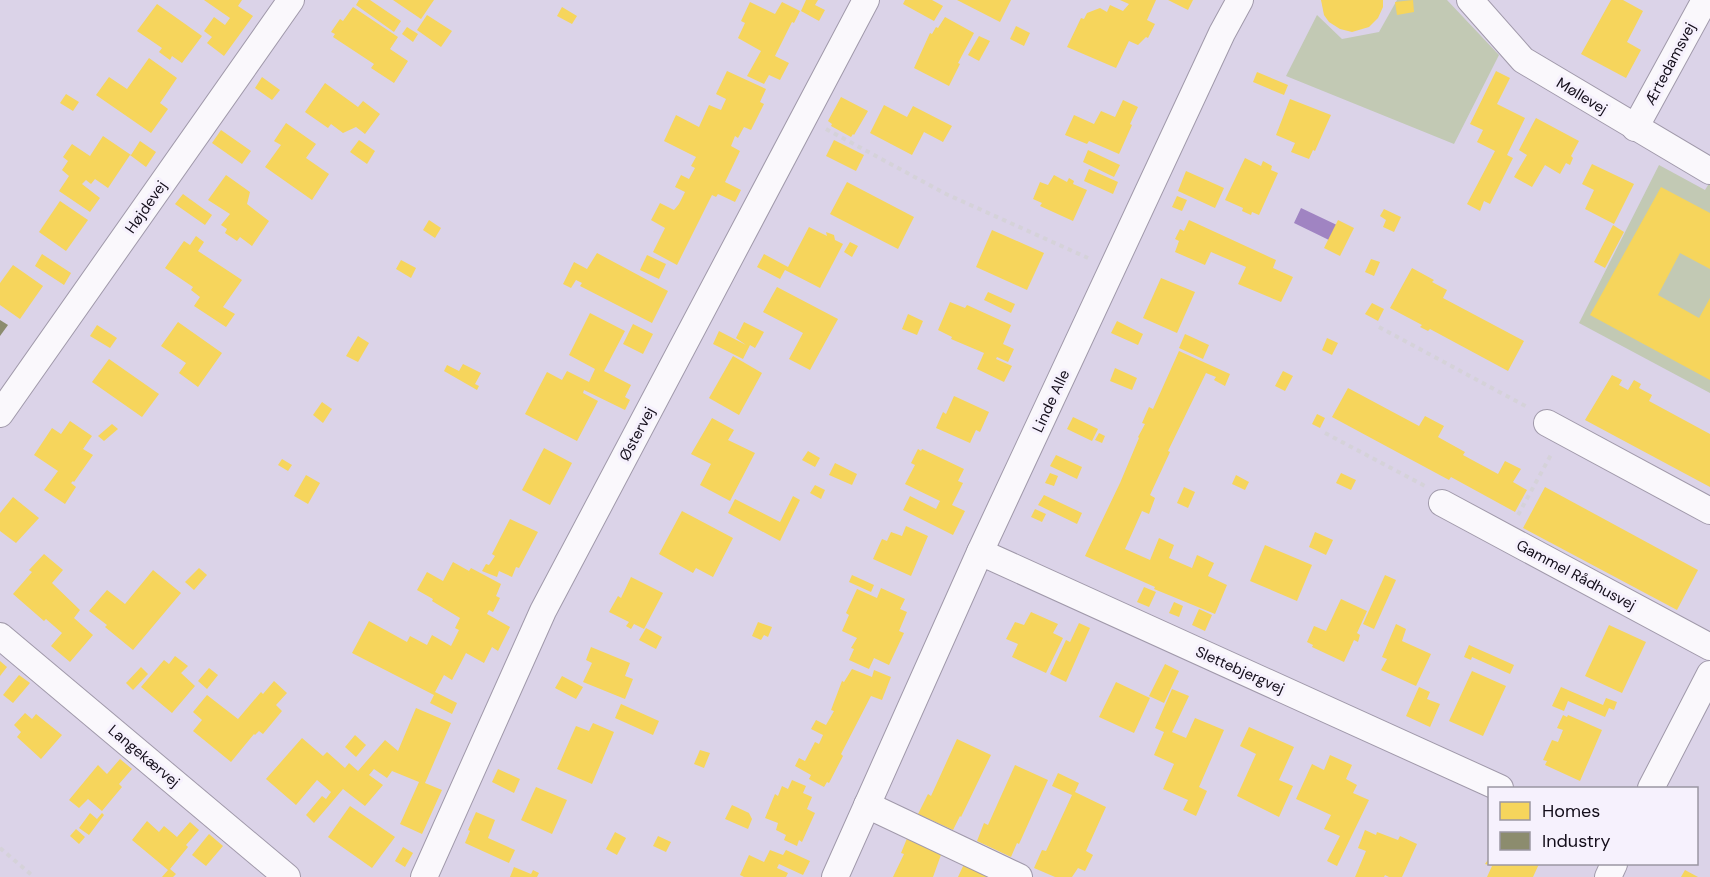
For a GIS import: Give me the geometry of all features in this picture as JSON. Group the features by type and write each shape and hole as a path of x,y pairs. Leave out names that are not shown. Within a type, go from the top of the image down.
{"street":[{"name":"Højdevej","path":"0,414 291,0"},
{"name":"Østervej","path":"424,877 543,611 866,0"},
{"name":"Linde Alle","path":"835,877 980,552 1222,33 1240,0"},
{"name":"Møllevej","path":"1470,0 1523,60 1710,171"},
{"name":"Ærtedamsvej","path":"1635,128 1705,0"},
{"path":"1555,427 1710,511"},
{"name":"Gammel Rådhusvej","path":"1442,503 1710,647"},
{"name":"Slettebjergvej","path":"980,552 1496,787"},
{"name":"Langekærvej","path":"0,636 287,877"},
{"path":"1652,787 1710,674"},
{"path":"867,805 1019,877"}],"path":[{"path":"804,117 946,194 1112,269"},
{"path":"1379,327 1544,416 1555,427 1506,538"},
{"path":"1324,433 1437,493 1442,503"},
{"path":"0,848 34,877"}],"green space":[{"path":"1397,0 1447,0 1499,55 1454,144 1286,76 1317,15 1342,39 1379,32"},
{"path":"1659,165 1705,190 1710,182 1710,393 1579,323"}],"shaded area":[{"path":"1301,208 1339,226 1331,241 1294,223"}],"building: Homes":[{"path":"204,0 242,0 238,6 253,16 224,56 207,43 212,37 204,31 214,17 225,25 230,18"},
{"path":"359,0 370,0 401,21 394,32 356,5"},
{"path":"393,0 434,0 421,19"},
{"path":"806,0 818,0 815,5 825,10 819,21 801,11"},
{"path":"905,0 932,0 943,6 934,21 903,4"},
{"path":"957,0 1011,0 1000,22"},
{"path":"1120,0 1156,0 1147,20 1155,24 1148,38 1146,37 1138,45 1129,41 1116,68 1067,47 1081,18 1084,19 1087,13 1100,8 1107,12 1110,5 1123,11 1129,4"},
{"path":"1168,0 1193,0 1188,10"},
{"path":"1321,0 1383,0 1383,7 1378,18 1369,27 1352,32 1340,29 1329,22 1324,15"},
{"path":"1413,0 1414,12 1397,15 1395,2"},
{"path":"1611,0 1623,0 1643,11 1627,42 1641,50 1626,78 1581,54"},
{"path":"750,2 775,14 782,2 800,11 775,56 789,63 780,80 769,75 764,84 747,76 761,51 738,38 745,23 741,21"},
{"path":"157,4 202,36 182,63 172,56 170,60 159,52 162,48 137,31"},
{"path":"353,7 398,37 390,49 408,61 394,83 371,68 374,64 333,37 335,34 331,32 340,19 343,21"},
{"path":"562,7 577,16 572,24 557,16"},
{"path":"427,15 452,31 441,47 417,30"},
{"path":"945,17 974,33 949,86 914,68 930,33 932,34 936,27 938,28"},
{"path":"1016,26 1030,33 1024,46 1010,39"},
{"path":"407,27 418,34 413,42 402,34"},
{"path":"979,36 990,41 979,61 968,55"},
{"path":"149,58 177,78 160,103 168,109 151,133 96,95 109,77 127,89"},
{"path":"727,71 766,89 760,102 764,104 751,130 744,127 738,138 735,136 731,146 740,151 725,182 741,190 735,202 718,194 716,197 712,195 677,265 653,252 665,228 651,220 660,203 674,210 679,204 685,192 675,187 681,175 689,179 695,168 691,166 696,157 664,141 676,115 699,127 709,105 721,110 726,99 716,94"},
{"path":"1496,71 1510,78 1497,104 1525,118 1507,155 1513,158 1490,204 1484,201 1480,211 1467,204 1495,151 1477,142 1483,130 1470,124"},
{"path":"1257,72 1288,85 1284,95 1253,82"},
{"path":"262,77 280,90 272,100 255,88"},
{"path":"325,83 358,107 363,101 380,114 365,134 356,127 343,133 331,124 328,128 305,112"},
{"path":"66,94 79,102 73,111 60,103"},
{"path":"841,97 868,111 851,137 831,126 832,124 828,121"},
{"path":"1290,99 1331,115 1309,159 1291,152 1295,143 1276,135"},
{"path":"1123,100 1138,107 1119,154 1089,141 1087,144 1065,135 1074,115 1094,124 1101,111 1115,117"},
{"path":"884,105 907,117 913,106 952,126 943,142 924,132 912,155 870,133"},
{"path":"1536,118 1579,141 1571,156 1573,158 1570,165 1566,163 1560,174 1545,165 1532,187 1514,177 1527,155 1519,150"},
{"path":"286,123 316,144 306,158 329,174 312,200 265,167 281,145 274,141"},
{"path":"221,130 251,151 242,164 212,143"},
{"path":"103,136 131,155 140,141 156,152 146,167 130,155 108,188 95,179 91,184 86,180 82,184 100,198 90,212 59,191 69,176 62,170 68,161 63,157 72,144 90,156"},
{"path":"359,140 375,151 367,164 350,152"},
{"path":"834,140 864,155 856,171 826,156"},
{"path":"1088,150 1120,165 1114,177 1083,162"},
{"path":"1245,158 1261,166 1263,161 1272,166 1271,170 1278,173 1259,215 1252,212 1251,215 1242,211 1243,208 1225,200"},
{"path":"1592,164 1634,184 1614,224 1585,209 1594,190 1582,184"},
{"path":"1089,169 1118,182 1113,194 1084,181"},
{"path":"1186,171 1224,188 1215,208 1178,191"},
{"path":"226,175 250,192 247,204 269,221 252,246 240,237 237,241 225,233 227,229 221,225 230,214 208,200"},
{"path":"1054,175 1067,182 1069,178 1074,181 1073,184 1087,190 1073,221 1040,206 1042,203 1033,199 1040,182 1048,185"},
{"path":"847,182 914,217 898,249 830,214"},
{"path":"1661,187 1710,213 1710,269 1680,253 1658,295 1699,318 1710,298 1710,380 1590,315"},
{"path":"183,194 212,215 205,225 175,204"},
{"path":"1177,196 1187,200 1182,211 1172,207"},
{"path":"60,201 88,220 66,251 39,232"},
{"path":"1384,209 1401,217 1394,232 1383,227 1386,220 1380,216"},
{"path":"429,220 441,228 435,238 423,230"},
{"path":"1189,220 1276,260 1273,268 1293,277 1281,302 1238,284 1246,267 1211,252 1205,265 1175,252 1179,241 1175,239 1180,229 1184,231"},
{"path":"1338,220 1354,228 1340,256 1324,248"},
{"path":"1613,225 1624,232 1605,268 1594,262"},
{"path":"809,227 827,236 826,232 834,235 835,240 843,244 820,288 785,270 780,279 757,267 764,254 788,267"},
{"path":"992,230 1044,253 1027,290 976,267"},
{"path":"196,236 204,242 198,251 242,280 223,307 235,314 226,327 194,306 200,297 191,290 193,287 165,268 184,241 190,245"},
{"path":"850,242 858,246 852,257 844,252"},
{"path":"597,253 668,291 652,323 580,286 582,283 576,280 571,288 563,284 574,262 587,269"},
{"path":"42,254 71,273 64,285 35,266"},
{"path":"647,255 666,264 659,279 640,270"},
{"path":"1371,259 1380,262 1374,276 1365,272"},
{"path":"401,260 416,268 411,278 396,269"},
{"path":"13,265 43,286 20,319 0,305 0,283"},
{"path":"1412,268 1447,290 1443,298 1524,341 1508,371 1430,329 1428,331 1420,327 1422,325 1390,308"},
{"path":"1161,278 1195,292 1177,333 1143,318"},
{"path":"777,287 838,319 810,370 789,359 803,333 763,312"},
{"path":"988,292 1015,304 1011,313 984,300"},
{"path":"950,302 965,308 967,305 1011,325 1003,344 1014,349 1008,362 997,357 996,359 1012,366 1004,382 977,369 984,353 951,339 952,337 938,330"},
{"path":"1372,303 1384,309 1378,321 1365,314"},
{"path":"590,313 625,331 604,371 631,385 625,397 630,400 625,410 584,390 583,393 598,401 577,441 525,414 547,372 562,380 567,371 589,382 595,369 569,355"},
{"path":"908,314 923,321 917,335 902,329"},
{"path":"1117,321 1143,334 1138,345 1111,333"},
{"path":"178,322 222,353 198,387 179,373 186,363 161,346"},
{"path":"744,322 764,332 755,348 750,345 743,359 713,344 719,331 746,345 736,338"},
{"path":"633,324 653,334 643,354 623,344"},
{"path":"97,325 117,338 110,348 90,336"},
{"path":"1185,334 1209,345 1203,359 1179,348"},
{"path":"358,336 369,343 358,362 346,356"},
{"path":"1327,338 1338,343 1332,355 1322,350"},
{"path":"1179,351 1230,374 1225,386 1214,380 1216,377 1206,373 1168,451 1170,452 1150,495 1155,498 1149,514 1142,511 1125,549 1150,560 1159,538 1174,545 1169,558 1192,568 1197,555 1214,563 1208,576 1227,585 1215,614 1154,589 1155,587 1085,556 1120,483 1145,424 1142,423 1149,407 1153,409"},
{"path":"733,356 762,373 739,415 709,398"},
{"path":"109,359 159,394 142,417 92,382"},
{"path":"463,364 481,373 475,384 479,386 477,390 444,371 447,365 459,371"},
{"path":"1115,368 1137,378 1132,390 1110,381"},
{"path":"1283,371 1293,376 1285,391 1275,386"},
{"path":"1612,375 1622,380 1619,385 1628,390 1634,380 1641,384 1639,388 1652,395 1649,401 1710,434 1710,487 1585,420"},
{"path":"1348,388 1419,426 1425,416 1444,426 1438,437 1465,452 1463,455 1498,474 1505,461 1521,469 1513,482 1527,490 1515,512 1451,477 1449,480 1332,417"},
{"path":"954,396 989,412 980,432 976,430 970,443 936,428 943,412 946,414"},
{"path":"322,402 332,409 323,423 313,415"},
{"path":"1317,414 1325,418 1320,428 1312,424"},
{"path":"1073,417 1098,429 1092,441 1067,429"},
{"path":"712,418 734,430 728,440 755,453 730,501 700,485 711,464 691,454"},
{"path":"70,421 92,436 83,449 93,455 71,483 76,487 65,504 44,490 58,471 34,455 52,428 61,434"},
{"path":"112,424 118,429 104,441 98,436"},
{"path":"1099,433 1105,436 1102,443 1095,440"},
{"path":"544,448 572,463 550,505 522,490"},
{"path":"918,449 964,469 958,481 963,483 952,505 965,511 953,535 903,510 910,496 936,509 940,501 905,484 915,465 911,463"},
{"path":"808,451 820,458 815,467 802,460"},
{"path":"1056,455 1082,467 1077,479 1050,466"},
{"path":"282,459 292,465 288,471 278,465"},
{"path":"835,463 857,474 852,485 829,475"},
{"path":"1050,473 1058,476 1054,486 1045,483"},
{"path":"1341,473 1356,480 1351,490 1336,483"},
{"path":"306,475 320,483 308,504 294,496"},
{"path":"1236,475 1249,482 1245,490 1232,484"},
{"path":"815,485 825,490 821,499 810,493"},
{"path":"1184,487 1195,492 1188,508 1177,503"},
{"path":"1545,487 1698,570 1677,610 1523,528"},
{"path":"1044,495 1082,513 1077,524 1038,505"},
{"path":"793,496 800,500 780,541 728,513 735,499 780,522"},
{"path":"13,497 39,518 16,543 0,531 0,513"},
{"path":"1035,509 1046,514 1042,522 1031,517"},
{"path":"682,511 733,538 713,577 696,568 693,573 659,554"},
{"path":"510,519 538,532 512,577 499,571 497,577 482,571 495,556 492,554"},
{"path":"906,526 928,536 911,576 873,559 882,539 887,541 891,532 902,536"},
{"path":"1315,532 1333,540 1326,555 1309,547"},
{"path":"1265,545 1312,565 1297,601 1250,581"},
{"path":"44,554 63,570 52,583 80,610 74,618 93,635 70,662 51,646 62,633 46,619 44,621 13,594 32,572 29,570"},
{"path":"453,562 469,571 471,568 501,584 496,596 500,598 493,612 489,610 487,614 510,627 498,651 492,647 484,663 466,653 452,680 444,675 435,692 457,703 452,714 430,703 434,695 352,653 369,621 407,642 410,636 427,645 432,635 451,646 459,630 455,628 460,618 417,590 427,572 443,581"},
{"path":"199,568 207,575 194,590 185,582"},
{"path":"153,570 181,593 133,650 89,611 107,590 125,604"},
{"path":"852,575 874,585 871,592 849,582"},
{"path":"1385,575 1396,580 1374,629 1363,624"},
{"path":"631,577 663,593 644,629 634,624 631,629 626,626 629,622 609,612 618,596 621,598"},
{"path":"1144,587 1156,592 1149,607 1137,602"},
{"path":"881,588 905,599 900,609 907,612 899,631 904,633 889,665 874,658 869,669 849,660 854,649 851,648 857,638 842,631 849,615 846,613 857,589 877,598"},
{"path":"1341,599 1367,611 1357,633 1360,635 1358,642 1354,640 1344,662 1312,647 1313,645 1307,642 1314,626 1326,631"},
{"path":"1174,602 1183,606 1179,617 1169,613"},
{"path":"1199,609 1212,615 1205,631 1192,625"},
{"path":"1031,612 1058,624 1053,633 1063,638 1046,673 1012,657 1018,644 1006,639 1015,622 1024,625"},
{"path":"758,622 772,627 768,637 764,635 761,640 752,636"},
{"path":"1079,623 1090,628 1066,682 1050,674 1066,640 1070,642"},
{"path":"1396,624 1406,629 1402,641 1431,654 1416,686 1381,670 1387,659 1382,657"},
{"path":"1609,625 1646,642 1622,693 1585,676"},
{"path":"646,628 662,637 656,649 639,640"},
{"path":"1469,645 1514,665 1510,674 1472,657 1471,660 1464,657"},
{"path":"591,647 630,663 625,676 633,679 625,699 583,682 592,663 586,660"},
{"path":"175,656 188,666 181,673 195,686 172,713 141,687 164,660 169,664"},
{"path":"0,661 7,667 0,676"},
{"path":"1165,664 1179,671 1164,703 1149,696"},
{"path":"141,667 148,674 133,690 126,683"},
{"path":"209,668 218,675 207,689 198,681"},
{"path":"852,669 872,677 874,670 891,677 882,700 871,696 841,754 843,756 829,783 827,782 824,787 809,779 811,775 795,766 799,758 805,761 815,742 819,744 823,735 811,729 816,720 826,725 834,711 831,710 842,681 844,682"},
{"path":"1472,671 1506,686 1483,736 1449,721"},
{"path":"19,675 30,683 13,703 3,695"},
{"path":"562,676 583,687 576,699 555,688"},
{"path":"274,681 287,693 276,705 282,711 263,734 259,731 254,734 231,762 193,731 202,720 193,712 207,695 238,719 261,692 263,694"},
{"path":"1116,682 1150,698 1134,733 1099,717"},
{"path":"1419,687 1430,692 1427,699 1440,704 1430,727 1406,716"},
{"path":"1561,687 1603,705 1606,698 1617,702 1614,710 1609,708 1605,717 1568,701 1564,711 1552,706"},
{"path":"1172,689 1189,696 1172,732 1186,738 1195,718 1224,730 1199,787 1207,791 1196,816 1183,810 1188,800 1163,789 1174,764 1154,755 1164,732 1155,728"},
{"path":"621,704 659,721 653,735 615,718"},
{"path":"416,708 451,723 425,783 442,790 422,834 400,824 419,782 392,771 387,778 374,769 369,775 383,785 365,806 343,789 314,823 306,815 322,796 326,799 331,792 317,780 296,805 266,779 302,738 323,756 327,752 345,768 349,763 358,771 385,740 398,751"},
{"path":"25,713 32,719 36,714 62,735 41,759 17,737 21,732 14,725"},
{"path":"1563,715 1602,730 1580,781 1545,765 1547,761 1543,760 1552,740 1558,742 1563,730 1557,728"},
{"path":"593,723 614,732 592,784 557,769 576,726 589,731"},
{"path":"1249,727 1294,747 1279,780 1293,786 1279,817 1237,796 1256,754 1240,746"},
{"path":"355,735 366,745 356,757 345,747"},
{"path":"957,739 991,755 953,830 918,814 928,794 931,796"},
{"path":"700,750 710,753 704,768 694,764"},
{"path":"1330,755 1352,765 1346,779 1357,785 1353,793 1369,800 1337,866 1327,861 1340,836 1324,829 1331,815 1296,799 1312,764 1324,770"},
{"path":"120,759 132,769 119,784 122,787 102,811 88,799 79,808 69,800 98,765 107,774"},
{"path":"1015,765 1048,780 1011,857 977,841 984,823 988,825"},
{"path":"498,769 520,779 514,793 492,782"},
{"path":"1058,773 1079,783 1075,792 1106,807 1086,851 1093,855 1085,871 1078,868 1072,877 1055,877 1034,868 1042,850 1046,851 1072,795 1052,786"},
{"path":"792,780 806,786 803,793 812,797 807,809 815,813 802,842 799,840 797,846 784,840 786,835 776,830 778,823 765,818 775,794 778,796 782,786 788,789"},
{"path":"536,787 567,800 552,834 521,820"},
{"path":"732,805 749,813 752,819 748,829 725,819"},
{"path":"350,806 395,837 372,868 328,837"},
{"path":"476,812 495,820 488,838 515,850 509,863 465,843"},
{"path":"90,813 97,819 102,813 104,815 89,835 79,828"},
{"path":"147,821 159,832 164,826 177,837 190,822 199,830 170,869 176,874 173,877 162,877 168,870 132,840"},
{"path":"76,829 85,837 79,844 70,836"},
{"path":"1365,830 1398,840 1400,836 1417,844 1402,877 1385,875 1384,877 1355,877 1366,851 1358,848"},
{"path":"615,832 626,838 617,855 606,849"},
{"path":"209,834 223,846 206,866 192,855"},
{"path":"658,836 671,842 666,852 653,846"},
{"path":"908,836 942,852 933,877 893,877 904,854 901,853"},
{"path":"403,847 413,853 405,867 395,861"},
{"path":"770,850 783,855 786,850 810,861 803,875 779,864 777,868 788,873 786,877 744,877 740,875 749,855 764,862"},
{"path":"965,862 997,877 958,877"},
{"path":"1488,865 1539,865 1533,877 1487,877 1492,866"},
{"path":"514,867 531,874 533,870 539,873 537,877 510,877"},
{"path":"1685,870 1698,877 1681,877"}],"building: Industry":[{"path":"0,320 8,325 0,336"}]}
